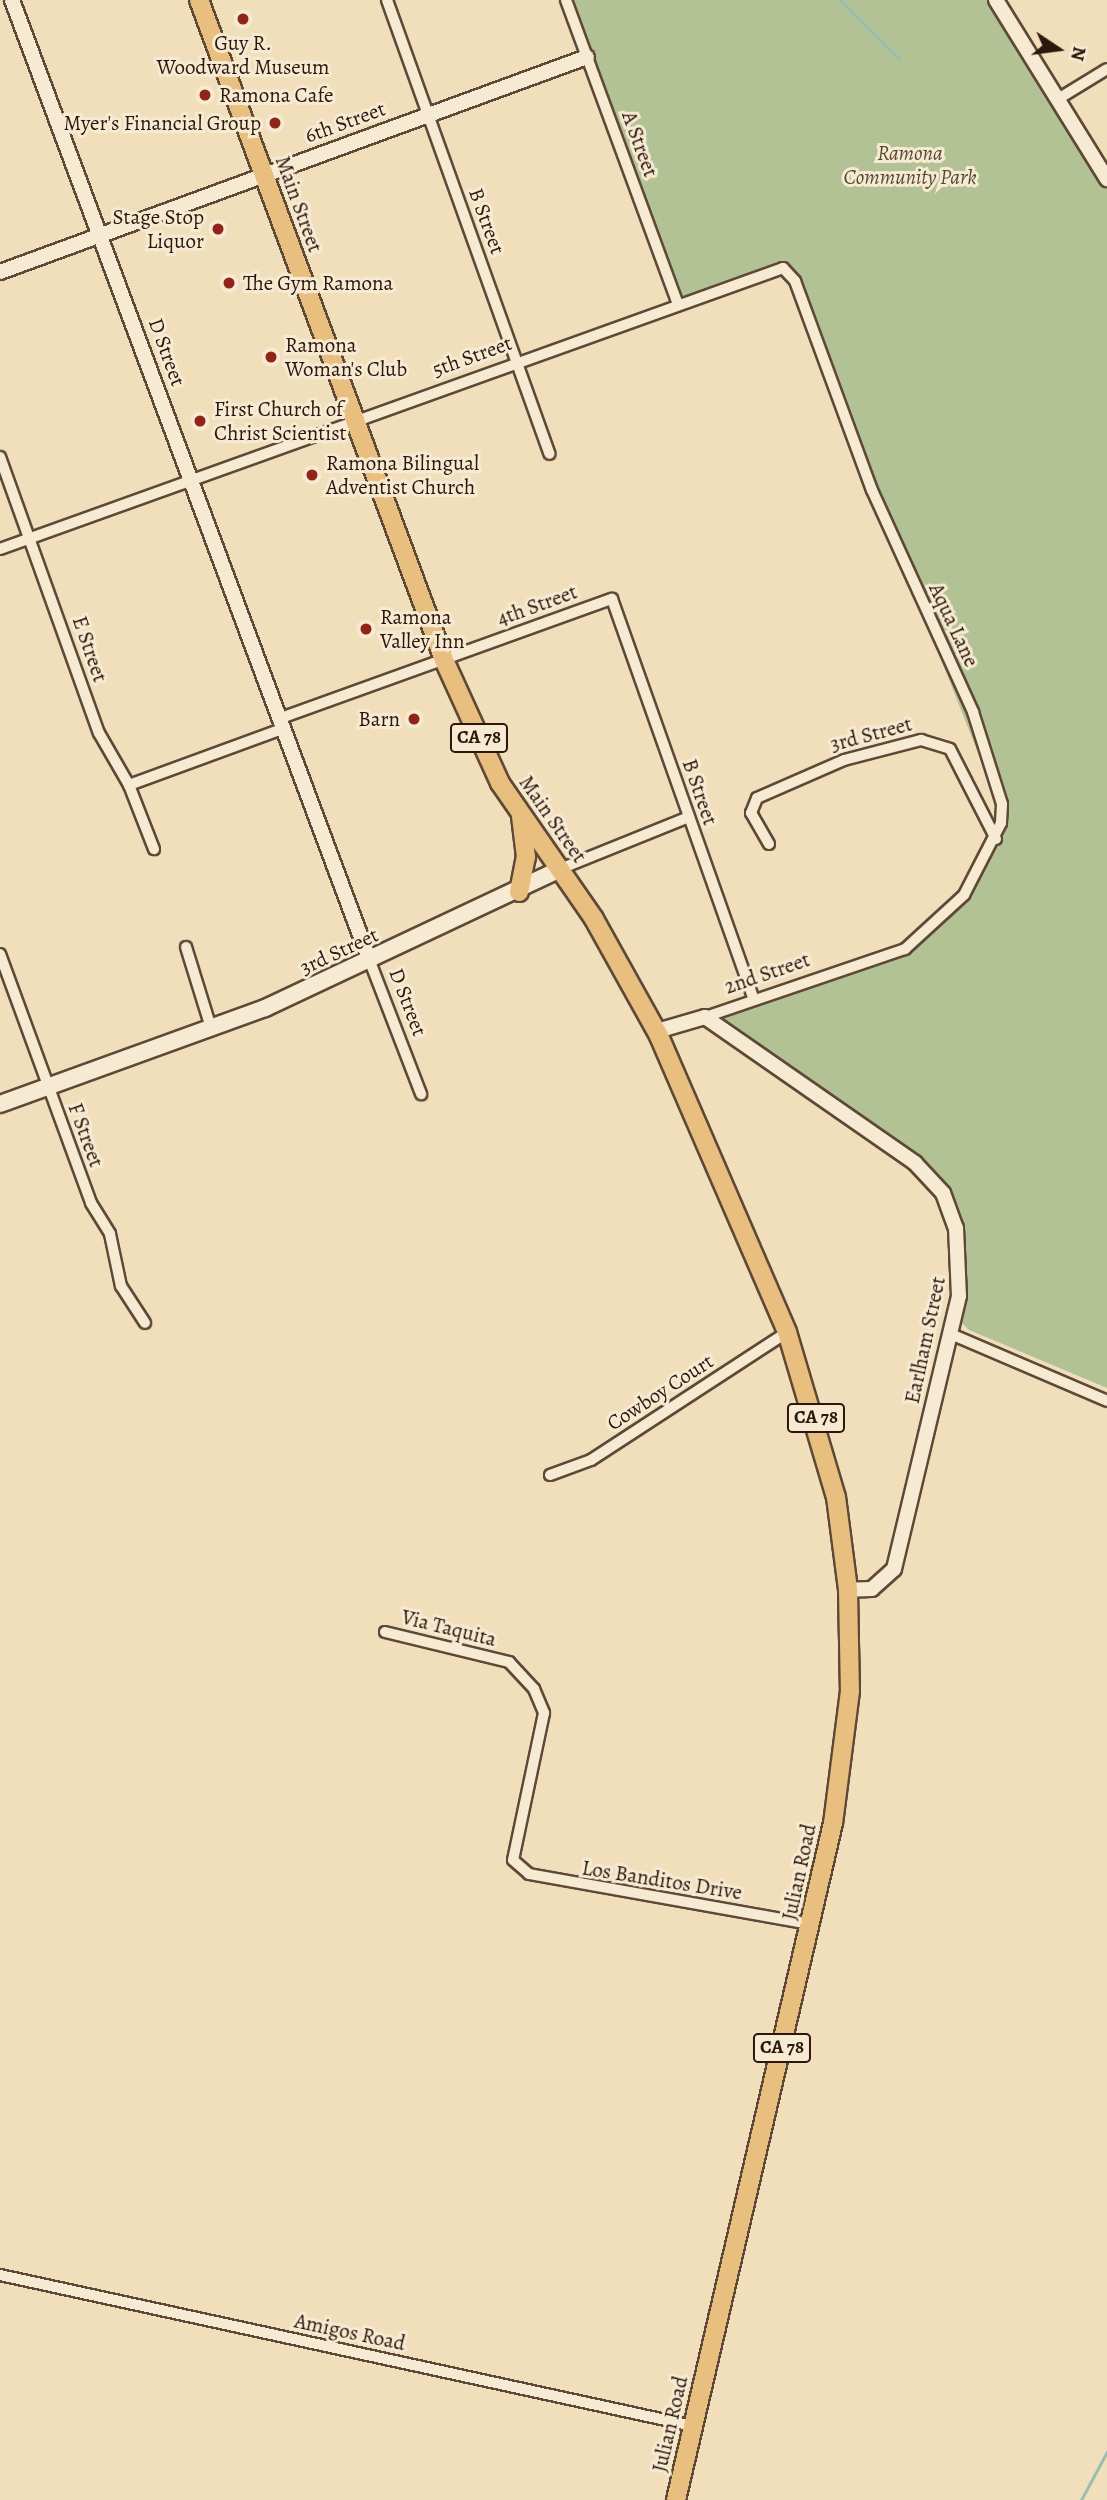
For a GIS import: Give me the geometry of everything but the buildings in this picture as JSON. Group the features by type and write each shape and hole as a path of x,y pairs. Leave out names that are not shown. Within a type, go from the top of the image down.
{"main road":[{"name":"Main Street","path":"199,0 444,660 500,783 561,869 657,1031 754,1255"},
{"path":"519,892 526,857 521,813"},
{"name":"3rd Street","path":"0,1104 211,1028 519,892 561,869"},
{"name":"Julian Road","path":"676,2500 811,1924 848,1715 848,1590 836,1497 787,1332 754,1255"}],"street":[{"name":"D Street","path":"12,0 102,233 280,724 421,1094"},
{"name":"B Street","path":"387,0 550,454"},
{"name":"A Street","path":"566,0 677,302"},
{"path":"996,0 1107,179"},
{"name":"6th Street","path":"0,272 587,57"},
{"path":"1058,99 1107,69"},
{"name":"5th Street","path":"0,549 772,268 783,268 795,281"},
{"name":"Aqua Lane","path":"795,281 872,489 973,712 1002,804 996,839 964,895 890,956"},
{"name":"E Street","path":"0,457 99,733 129,785 154,849"},
{"name":"B Street","path":"612,599 753,998"},
{"name":"4th Street","path":"129,785 444,660 612,599"},
{"name":"3rd Street","path":"769,844 751,813 757,798 844,760 921,740 950,749 996,839"},
{"name":"3rd Street","path":"561,869 688,817"},
{"path":"186,947 211,1028"},
{"name":"F Street","path":"0,954 91,1203 110,1234 121,1286 145,1323"},
{"name":"2nd Street","path":"657,1031 890,956"},
{"name":"Earlham Street","path":"705,1017 934,1182 956,1228 961,1264 951,1334 894,1569 872,1589 848,1590"},
{"name":"Cowboy Court","path":"550,1475 591,1460 787,1332"},
{"path":"951,1334 1107,1401"},
{"name":"Via Taquita","path":"385,1632 509,1662 534,1689 544,1713 513,1860"},
{"name":"Los Banditos Drive","path":"513,1860 552,1883 811,1924"},
{"name":"Amigos Road","path":"0,2275 692,2426"}],"green space":[{"name":"Ramona Community Park","path":"567,0 1000,0 1107,181 1107,1388 969,1330 955,1316 962,1270 938,1187 698,1019 890,956 956,905 998,835 997,801 787,270 677,302"}],"waterway":[{"path":"840,0 899,58"},
{"path":"1081,2500 1107,2452"}],"place":[{"name":"Guy R. Woodward Museum","path":"243,19"},
{"name":"Ramona Cafe","path":"205,95"},
{"name":"Myer's Financial Group","path":"275,123"},
{"name":"Stage Stop Liquor","path":"218,229"},
{"name":"The Gym Ramona","path":"229,283"},
{"name":"Ramona Woman's Club","path":"271,357"},
{"name":"First Church of Christ Scientist","path":"200,421"},
{"name":"Ramona Bilingual Adventist Church","path":"312,475"},
{"name":"Ramona Valley Inn","path":"366,629"},
{"name":"Barn","path":"414,719"}]}
